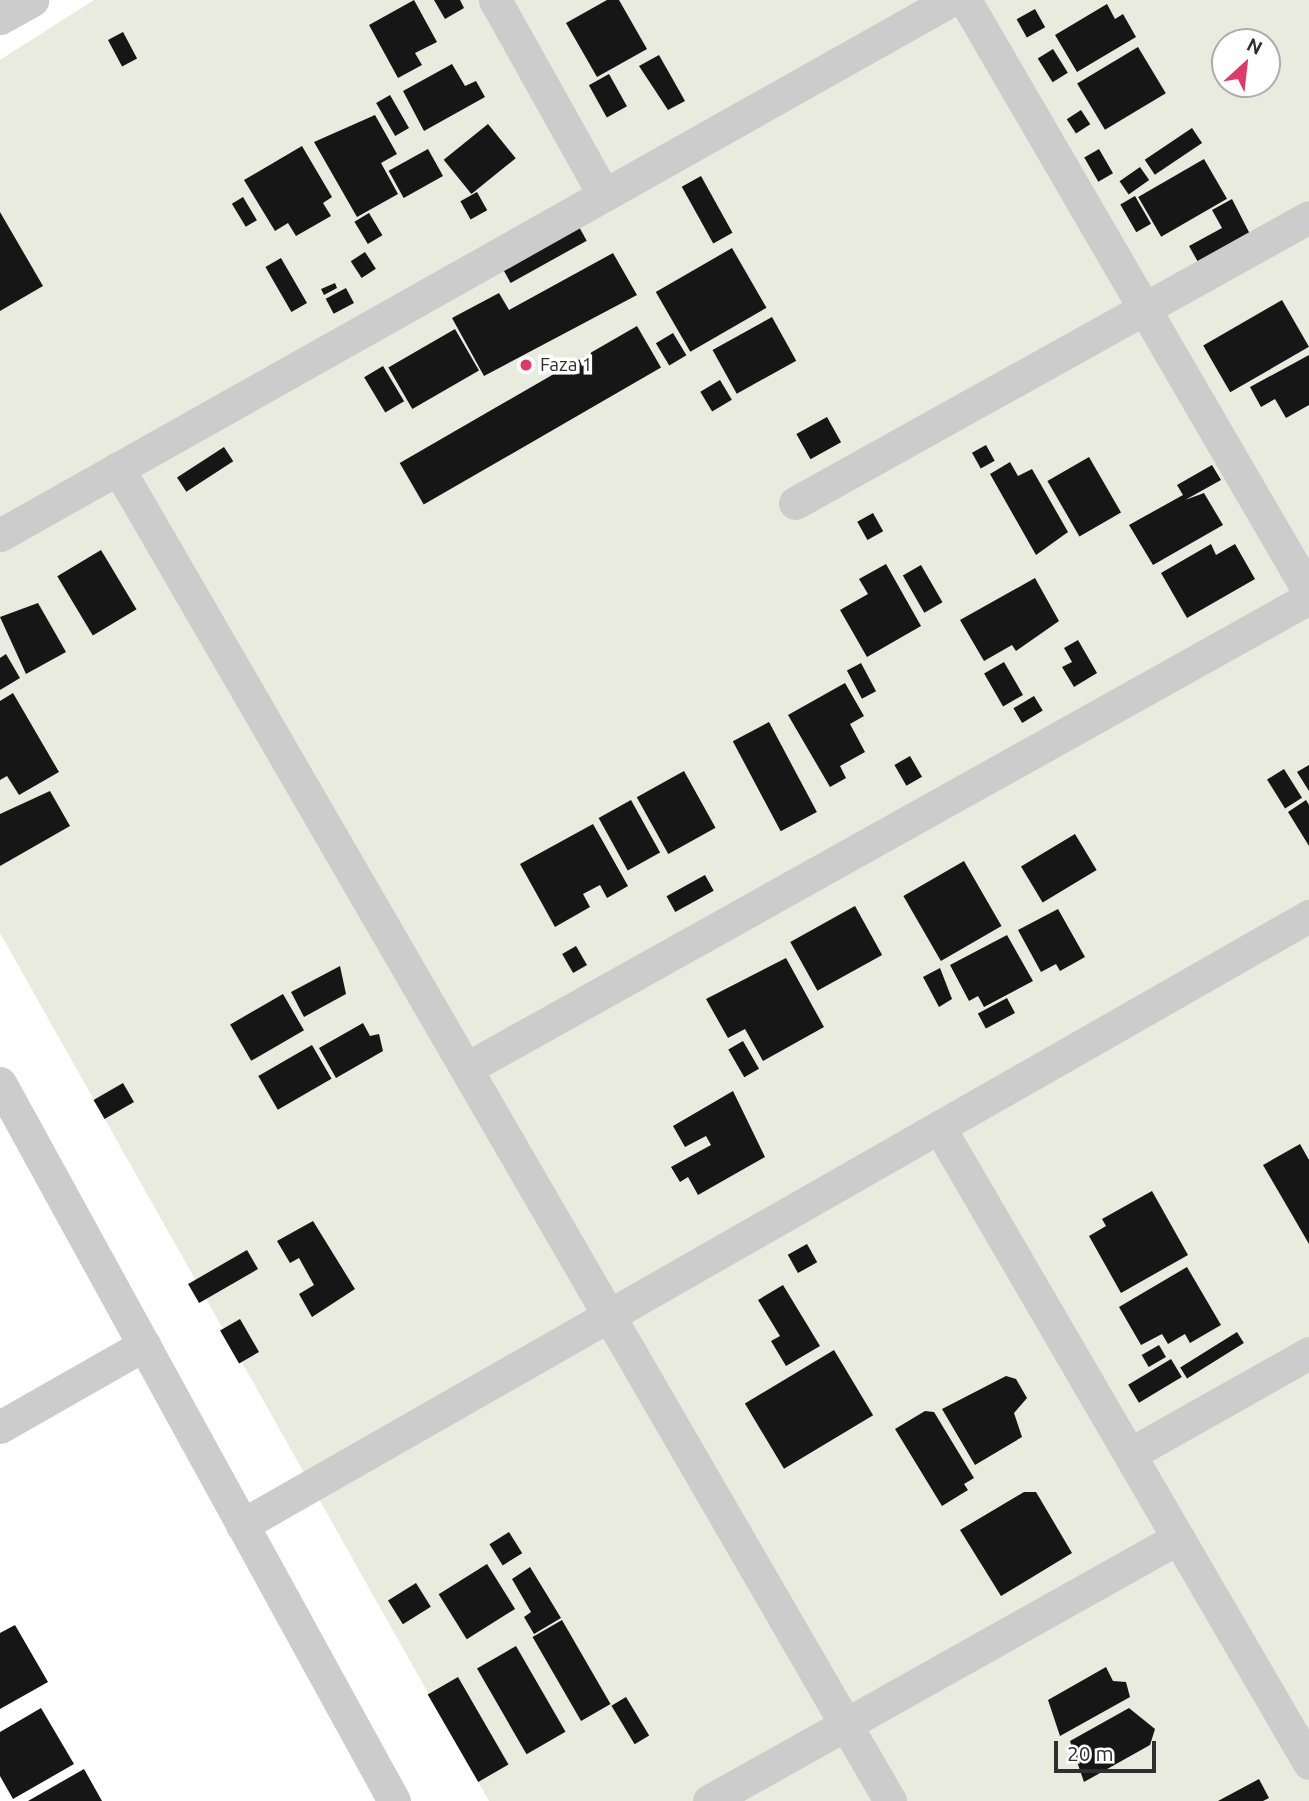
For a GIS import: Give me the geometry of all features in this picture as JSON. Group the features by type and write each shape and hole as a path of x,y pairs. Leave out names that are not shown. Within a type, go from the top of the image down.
{"street":[{"path":"0,18 32,0"},
{"path":"495,0 604,195"},
{"path":"0,535 951,0"},
{"path":"469,1067 1309,595 965,0"},
{"path":"795,503 1309,217"},
{"path":"118,468 469,1067 890,1801"},
{"path":"242,1525 1309,916"},
{"path":"0,1083 392,1800"},
{"path":"939,1127 1309,1763"},
{"path":"0,1427 144,1345"},
{"path":"1130,1454 1309,1353"},
{"path":"709,1801 1178,1538"}],"shaded area":[{"path":"94,0 1309,0 1309,1801 489,1801 0,933 0,60"}],"building":[{"path":"414,0 437,42 415,53 422,65 398,78 369,25"},
{"path":"434,0 460,0 464,8 445,19"},
{"path":"607,0 619,0 647,49 597,77 566,23"},
{"path":"1107,4 1115,19 1123,14 1136,37 1077,72 1055,35"},
{"path":"1035,9 1045,27 1027,38 1017,19"},
{"path":"123,32 137,58 122,66 108,40"},
{"path":"1138,47 1166,93 1105,130 1077,84"},
{"path":"1053,49 1068,73 1053,82 1038,59"},
{"path":"659,55 685,101 668,110 639,66"},
{"path":"452,64 465,86 476,81 485,97 424,131 403,91"},
{"path":"609,74 627,106 607,118 589,85"},
{"path":"390,95 409,128 395,136 376,103"},
{"path":"1081,110 1090,124 1076,134 1067,119"},
{"path":"375,115 397,154 381,163 398,194 357,217 314,142"},
{"path":"488,124 516,158 471,194 444,160"},
{"path":"1192,128 1202,143 1155,175 1145,160"},
{"path":"302,146 332,197 323,203 331,216 296,236 288,223 275,231 244,180"},
{"path":"428,149 443,176 404,198 389,171"},
{"path":"1099,149 1113,173 1098,182 1084,158"},
{"path":"1204,159 1227,199 1161,237 1138,197"},
{"path":"1140,167 1149,180 1129,194 1120,181"},
{"path":"701,176 733,233 713,244 682,187"},
{"path":"477,192 487,210 471,220 460,201"},
{"path":"1135,196 1151,224 1136,232 1120,205"},
{"path":"243,197 257,220 246,227 232,204"},
{"path":"1232,199 1254,242 1203,271 1189,246 1222,228 1212,210"},
{"path":"0,212 43,286 0,311"},
{"path":"369,213 382,235 368,244 354,222"},
{"path":"578,225 587,241 511,283 502,267"},
{"path":"732,248 767,308 690,352 656,292"},
{"path":"365,252 376,269 362,278 351,261"},
{"path":"613,253 637,295 484,376 452,318 499,293 509,310"},
{"path":"281,258 307,303 291,312 265,267"},
{"path":"335,283 337,288 324,295 321,289"},
{"path":"346,288 354,303 334,314 326,299"},
{"path":"1282,300 1309,347 1230,392 1203,346"},
{"path":"772,317 796,361 737,394 713,350"},
{"path":"637,326 661,368 424,505 400,463"},
{"path":"455,329 479,371 412,409 388,368"},
{"path":"673,333 686,355 669,366 656,343"},
{"path":"1309,355 1309,405 1286,418 1275,399 1261,407 1250,387"},
{"path":"383,366 404,401 385,412 364,377"},
{"path":"720,380 732,400 712,412 700,392"},
{"path":"827,417 841,442 810,459 796,434"},
{"path":"986,445 995,461 981,469 972,453"},
{"path":"224,447 233,461 186,492 177,477"},
{"path":"1089,457 1121,512 1079,536 1047,481"},
{"path":"1010,462 1018,476 1032,469 1068,532 1036,555 990,474"},
{"path":"1212,465 1221,480 1185,500 1204,493 1223,525 1153,565 1129,525 1183,495 1177,485"},
{"path":"873,513 883,531 867,540 857,522"},
{"path":"1211,544 1216,555 1235,544 1255,579 1187,618 1161,573"},
{"path":"101,550 137,609 93,635 57,576"},
{"path":"886,564 921,626 867,657 840,610 868,594 859,579"},
{"path":"921,565 942,602 924,613 903,576"},
{"path":"1035,578 1059,621 1016,651 1012,645 984,661 960,620"},
{"path":"38,603 66,652 26,674 0,617"},
{"path":"1078,640 1097,673 1074,687 1062,667 1072,662 1064,648"},
{"path":"6,654 20,678 0,690 0,658"},
{"path":"1004,662 1023,695 1003,706 984,674"},
{"path":"861,663 876,691 862,699 847,671"},
{"path":"845,683 864,716 850,724 865,752 840,766 846,778 830,787 788,715"},
{"path":"13,693 59,772 19,795 7,776 0,780 0,701"},
{"path":"1034,696 1043,711 1022,723 1013,708"},
{"path":"769,722 817,812 781,831 733,741"},
{"path":"910,756 922,777 906,786 894,765"},
{"path":"1309,765 1309,791 1297,772"},
{"path":"1284,769 1302,798 1285,808 1267,780"},
{"path":"684,771 716,828 668,854 637,797"},
{"path":"50,791 70,826 0,866 0,814"},
{"path":"631,800 660,852 628,870 599,818"},
{"path":"1306,800 1309,805 1309,846 1288,812"},
{"path":"593,824 628,886 607,898 600,885 583,894 590,907 555,927 520,864"},
{"path":"1075,834 1097,870 1043,902 1021,866"},
{"path":"964,861 1001,926 941,961 903,896"},
{"path":"705,875 714,891 675,912 667,896"},
{"path":"855,906 882,955 817,991 790,942"},
{"path":"1058,909 1085,957 1060,971 1056,964 1041,972 1018,930"},
{"path":"1007,935 1033,981 984,1007 978,996 969,1001 950,965"},
{"path":"576,946 587,965 573,973 562,954"},
{"path":"786,958 824,1027 763,1061 745,1029 728,1038 706,999"},
{"path":"340,966 346,994 304,1017 291,992"},
{"path":"940,968 952,999 939,1007 923,977"},
{"path":"283,994 304,1030 251,1061 230,1024"},
{"path":"1007,998 1015,1013 986,1029 978,1013"},
{"path":"363,1023 370,1036 379,1034 383,1051 336,1078 319,1048"},
{"path":"743,1041 759,1069 744,1077 728,1050"},
{"path":"312,1045 332,1079 278,1110 258,1076"},
{"path":"123,1083 134,1102 105,1119 94,1100"},
{"path":"733,1091 765,1157 698,1195 688,1177 680,1182 671,1167 711,1145 706,1136 685,1147 673,1126"},
{"path":"1300,1144 1309,1160 1309,1244 1263,1165"},
{"path":"1152,1191 1188,1255 1121,1293 1089,1236 1106,1226 1102,1219"},
{"path":"313,1221 355,1289 312,1317 299,1294 314,1285 299,1258 290,1263 277,1241"},
{"path":"807,1244 817,1262 798,1273 788,1255"},
{"path":"247,1250 258,1269 199,1303 188,1284"},
{"path":"1187,1267 1221,1325 1190,1343 1185,1334 1168,1344 1162,1334 1141,1345 1119,1307"},
{"path":"783,1285 820,1346 786,1366 771,1341 780,1336 758,1300"},
{"path":"240,1319 259,1352 239,1363 220,1330"},
{"path":"1237,1332 1244,1343 1187,1379 1180,1368"},
{"path":"1159,1345 1166,1357 1149,1367 1142,1355"},
{"path":"834,1350 873,1415 784,1469 745,1404"},
{"path":"1171,1359 1182,1377 1139,1403 1128,1385"},
{"path":"1006,1376 1016,1379 1027,1398 1014,1413 1022,1437 975,1465 942,1409"},
{"path":"925,1411 934,1412 974,1478 964,1484 968,1490 942,1506 895,1429"},
{"path":"1024,1492 1036,1492 1072,1553 1001,1596 960,1530"},
{"path":"509,1532 522,1553 503,1565 489,1544"},
{"path":"487,1564 515,1609 467,1639 439,1594"},
{"path":"530,1567 561,1618 534,1634 524,1617 531,1612 512,1579"},
{"path":"416,1583 431,1607 403,1624 388,1600"},
{"path":"562,1620 610,1704 581,1721 533,1637"},
{"path":"15,1625 48,1682 0,1709 0,1633"},
{"path":"516,1646 566,1732 527,1754 477,1668"},
{"path":"1106,1667 1113,1681 1126,1682 1130,1697 1060,1736 1048,1700"},
{"path":"458,1677 508,1764 478,1782 428,1694"},
{"path":"626,1697 649,1736 635,1744 611,1706"},
{"path":"41,1708 74,1764 13,1799 0,1776 0,1732"},
{"path":"1129,1708 1155,1729 1150,1745 1084,1782 1070,1741"},
{"path":"84,1769 102,1801 28,1801"},
{"path":"1259,1779 1269,1798 1263,1801 1218,1801"}],"place":[{"name":"Faza 1","path":"526,365"}]}
